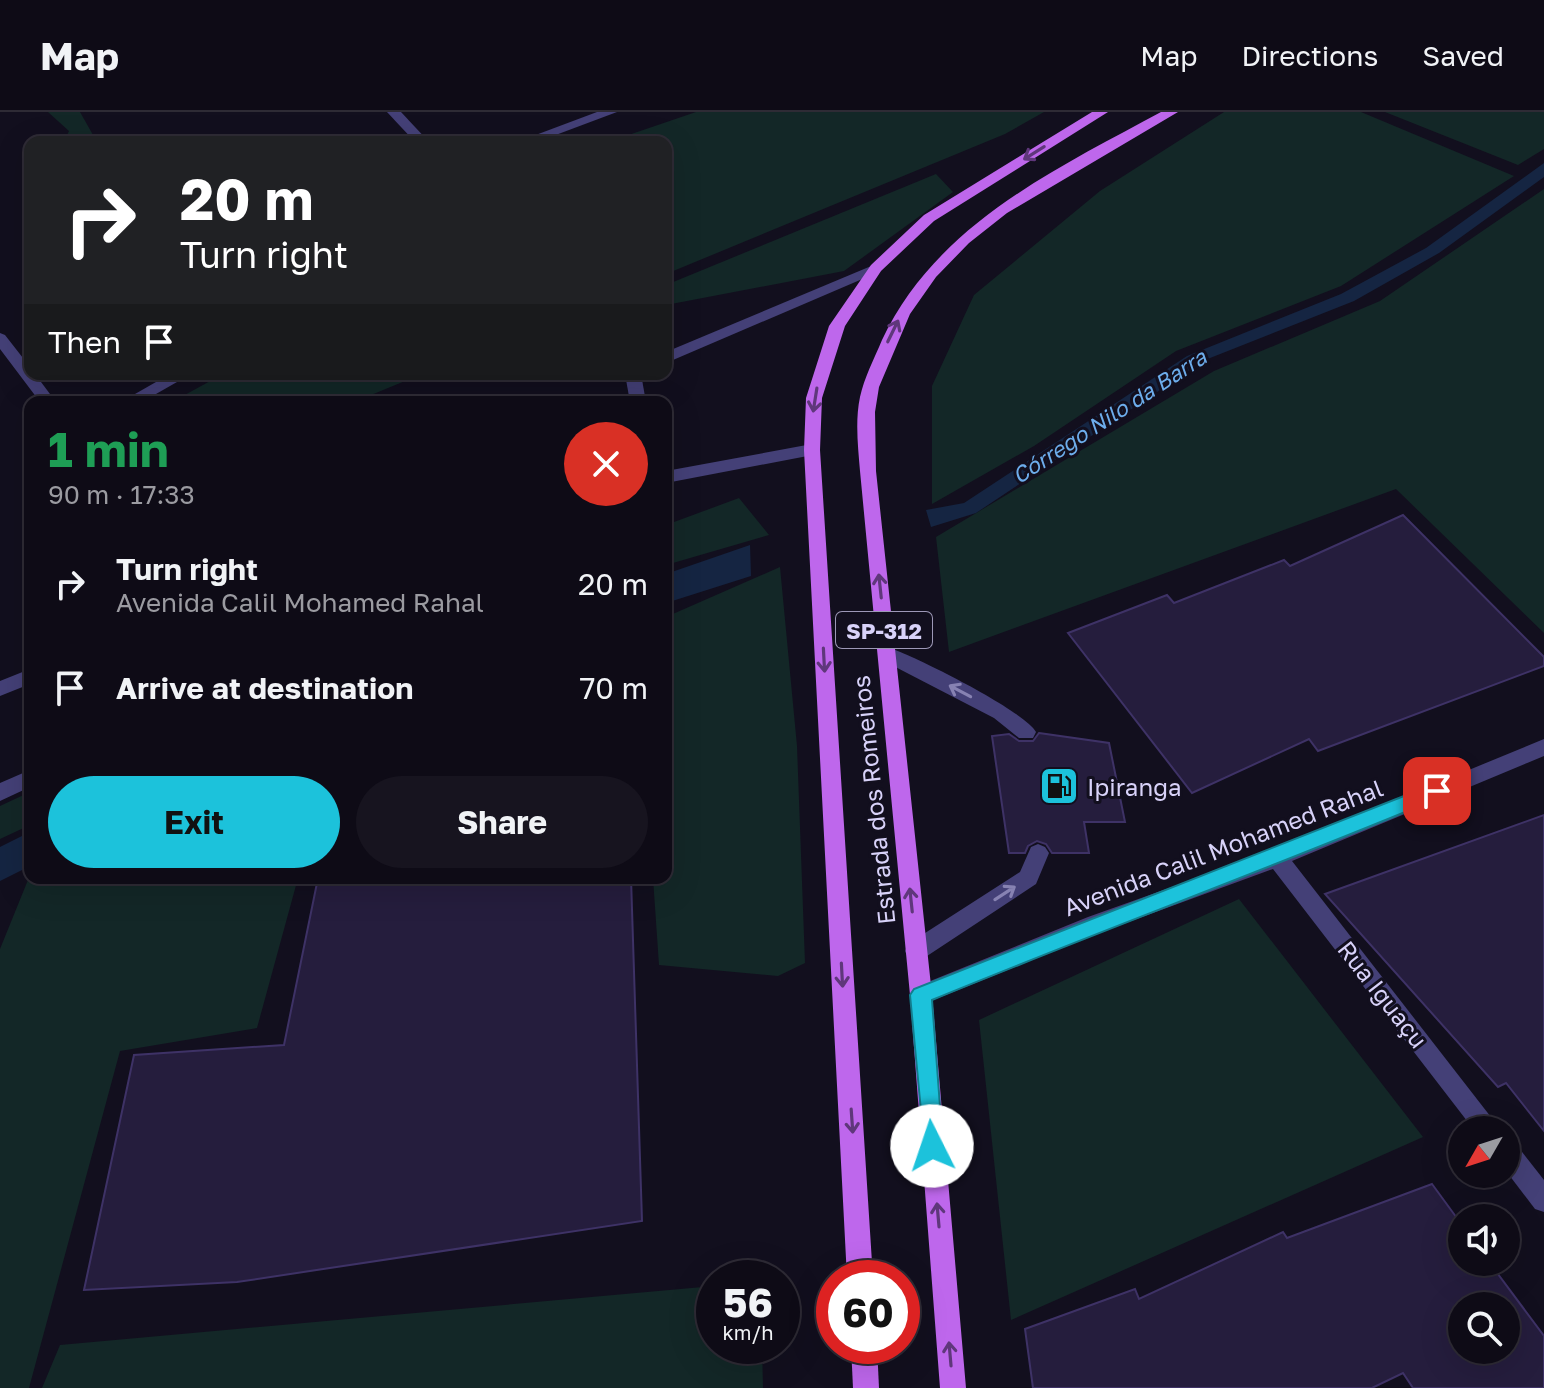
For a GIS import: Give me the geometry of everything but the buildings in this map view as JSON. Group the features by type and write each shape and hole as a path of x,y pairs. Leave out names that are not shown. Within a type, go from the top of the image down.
{"main road":[{"name":"Estrada dos Romeiros","path":"859,1260 812,450 814,398 837,326 876,268 929,218 1101,112"},
{"name":"Estrada dos Romeiros","path":"953,1388 921,995 868,471 867,402 890,335 915,291 953,248 1030,191 1171,112"},
{"path":"865,1364 866,1388"}],"street":[{"path":"394,112 416,136"},
{"path":"541,136 610,112"},
{"path":"672,355 876,268"},
{"path":"0,338 24,370"},
{"path":"141,396 171,380"},
{"path":"672,476 812,450"},
{"path":"887,654 1001,713 1026,732"},
{"path":"0,689 24,679"},
{"name":"Avenida Calil Mohamed Rahal","path":"921,995 1096,924 1277,858 1544,747"},
{"path":"0,793 24,781"},
{"path":"916,951 1028,878 1038,853"},
{"name":"Rua Iguaçu","path":"1277,858 1478,1116"},
{"path":"1520,1169 1544,1200"}],"green space":[{"path":"48,112 80,112 94,136 67,136 69,131"},
{"path":"696,112 1044,112 1005,134 672,272 672,136 626,136"},
{"path":"1224,112 1361,112 1514,176 1341,286 1176,351 1034,446 932,504 932,386 974,295 1100,191"},
{"path":"1385,112 1544,112 1544,149 1518,165"},
{"path":"936,174 953,192 844,271 672,304 672,283"},
{"path":"1544,189 1544,633 1396,489 949,652 936,537 1214,371 1380,301"},
{"path":"212,380 407,380 369,396 183,396"},
{"path":"739,498 769,535 672,563 672,523"},
{"path":"780,567 797,746 805,963 778,976 659,965 653,884 672,884 672,614"},
{"path":"24,795 24,828 0,839 0,806"},
{"path":"26,884 296,884 257,1028 120,1051 29,1388 0,1388 0,949"},
{"path":"1239,899 1423,1137 1011,1320 979,1020"},
{"path":"696,1288 696,1364 762,1364 763,1388 42,1388 60,1345"}],"water":[{"name":"Córrego Nilo da Barra","path":"1544,163 1544,177 1439,253 1354,301 1205,360 976,513 931,527 926,510 964,503 1187,356 1341,294 1426,248"},
{"path":"750,545 751,576 672,601 672,572"},
{"path":"24,835 24,869 0,881 0,847"}],"place":[{"name":"Ipiranga","path":"1059,786"}],"route":[{"path":"932,1146 921,995 1096,924 1277,858 1437,791"}]}
